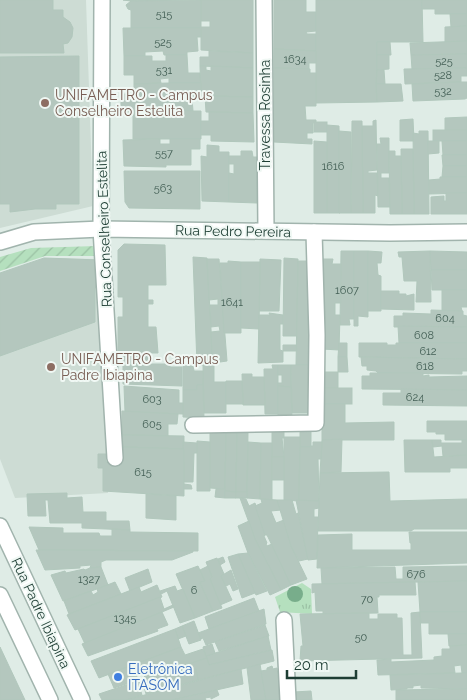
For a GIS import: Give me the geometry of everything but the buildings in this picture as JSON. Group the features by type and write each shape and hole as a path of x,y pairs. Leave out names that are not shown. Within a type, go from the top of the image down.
{"street":[{"name":"Rua Conselheiro Estelita","path":"102,0 101,229 116,458"},
{"name":"Travessa Rosinha","path":"264,0 266,231"},
{"name":"Rua Pedro Pereira","path":"0,242 34,232 101,229 390,233 467,232"},
{"path":"193,425 316,423 317,335 314,232"},
{"name":"Rua Padre Ibiapina","path":"0,526 82,700"},
{"path":"0,594 50,700"},
{"path":"284,620 288,700"}],"shaded area":[{"name":"UNIFAMETRO - Campus Conselheiro Estelita","path":"0,0 86,0 93,206 0,228"},
{"name":"UNIFAMETRO - Campus Padre Ibiapina","path":"45,258 98,259 108,493 15,498 0,459 0,274"}],"green space":[{"path":"97,246 97,256 45,256 0,271 0,257 31,248"},
{"path":"302,583 311,589 312,614 280,612 275,597"}],"place":[{"name":"UNIFAMETRO - Campus Conselheiro Estelita","path":"45,103"},
{"name":"UNIFAMETRO - Campus Padre Ibiapina","path":"51,367"},
{"name":"Eletrônica ITASOM","path":"118,677"}]}
